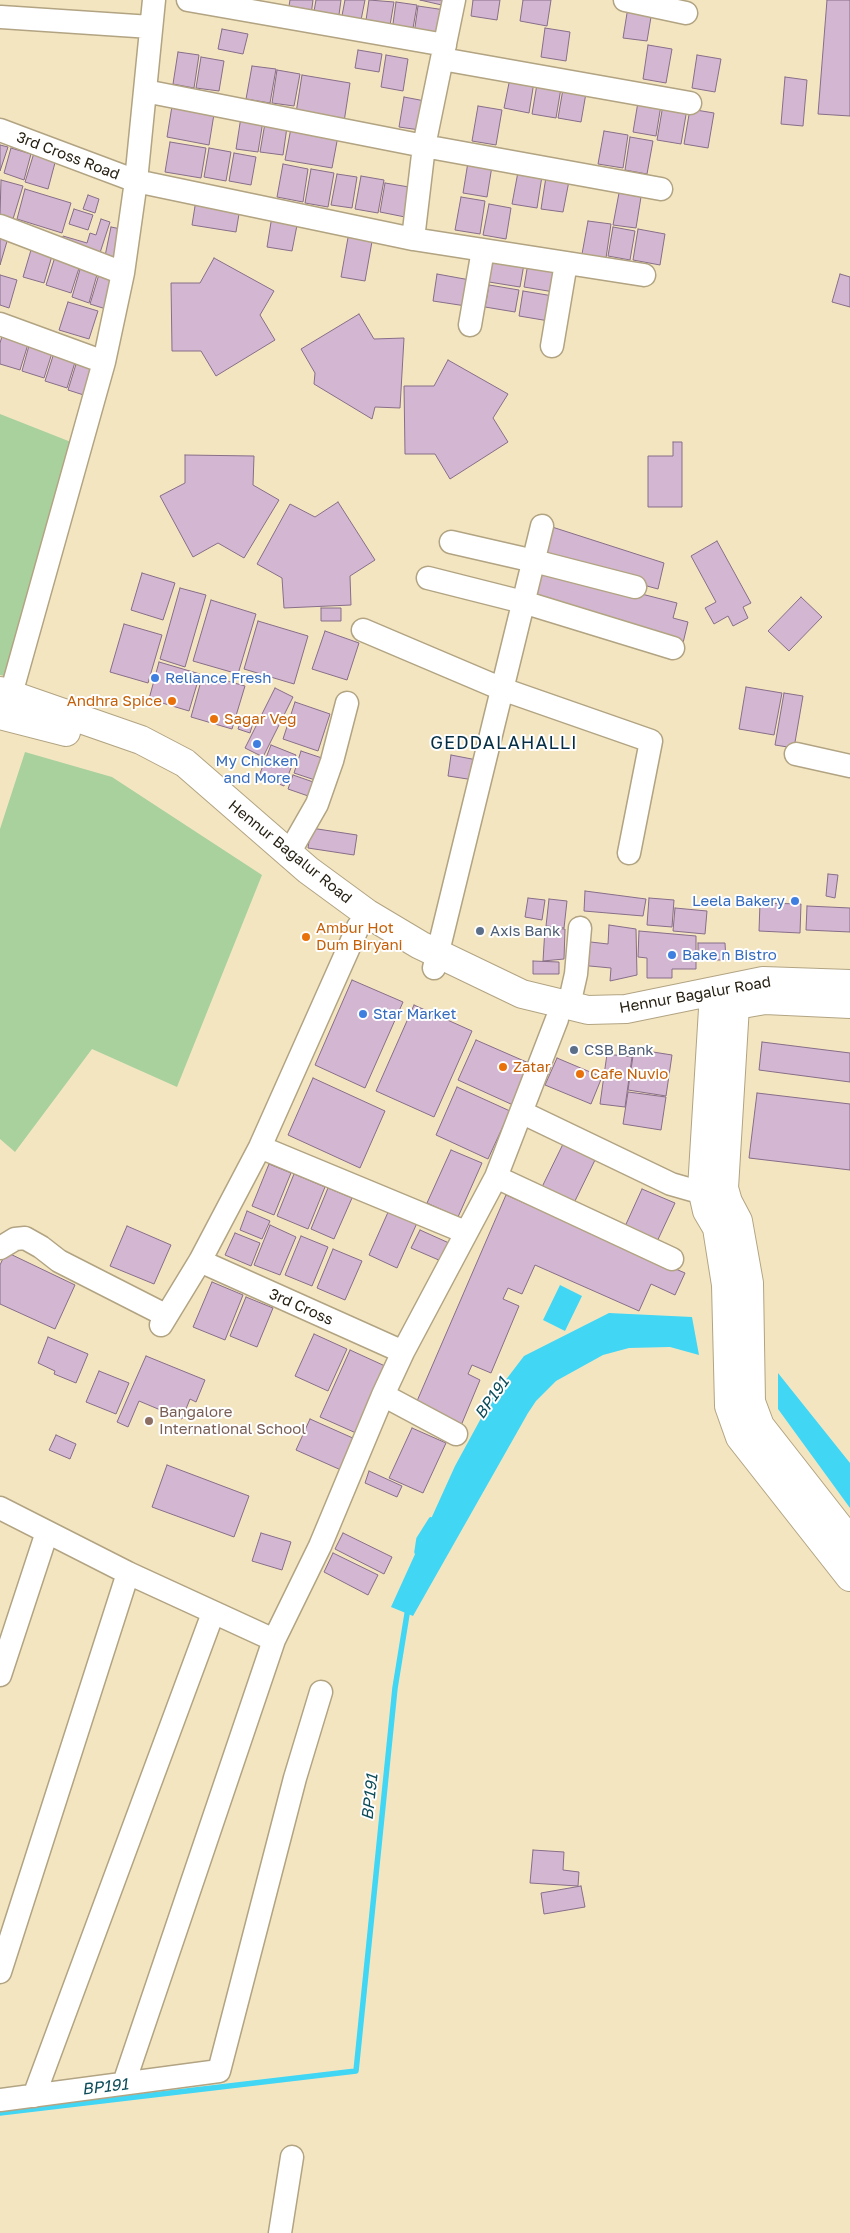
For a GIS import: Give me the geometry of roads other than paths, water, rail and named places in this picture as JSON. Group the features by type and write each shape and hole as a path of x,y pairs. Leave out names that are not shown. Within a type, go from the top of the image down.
{"main road":[{"name":"Hennur Bagalur Road","path":"5,704 141,740 185,763 289,853 363,921"},
{"name":"Hennur Bagalur Road","path":"5,704 60,730 135,756 177,780 363,921 436,961 563,1012 626,1010 723,999 850,1004"},
{"name":"Hennur Bagalur Road","path":"723,999 764,981 850,984"},
{"path":"723,999 724,1188 728,1202 738,1220 749,1283 739,1346 728,1371 729,1406 740,1437 850,1577"},
{"path":"739,1346 751,1385 751,1402 760,1426 850,1540"}],"street":[{"path":"5,704 104,362 123,273 136,182 154,0"},
{"path":"188,0 690,103"},
{"path":"414,239 424,146 454,0"},
{"path":"625,0 686,13"},
{"path":"1,17 151,27"},
{"path":"145,91 424,146 661,188"},
{"name":"3rd Cross Road","path":"0,130 136,182 414,239 644,275"},
{"path":"0,226 123,273"},
{"path":"470,326 483,250"},
{"path":"552,346 566,263"},
{"path":"0,324 104,362"},
{"path":"436,961 542,526"},
{"path":"450,542 635,587"},
{"path":"428,578 523,602 673,648"},
{"path":"363,630 502,689 651,741 629,853"},
{"path":"289,853 317,804 332,761 347,703"},
{"path":"796,754 850,766"},
{"path":"0,1248 15,1238 25,1238 35,1242 59,1261 163,1320 200,1261 260,1147 363,921"},
{"path":"124,2083 274,1640 320,1546 403,1352 496,1177 563,1012 576,974 580,928"},
{"path":"521,1112 670,1184 692,1190"},
{"path":"260,1147 466,1232"},
{"path":"496,1177 672,1259"},
{"name":"3rd Cross","path":"200,1261 403,1352"},
{"path":"383,1395 456,1434"},
{"path":"0,1508 128,1574 274,1640"},
{"path":"0,1675 47,1532"},
{"path":"0,1972 128,1574"},
{"path":"34,2096 213,1613"},
{"path":"0,2100 219,2071 295,1778 321,1692"},
{"path":"280,2233 292,2157"}],"water":[{"path":"560,1285 582,1296 565,1331 543,1320"},
{"path":"609,1313 692,1317 699,1355 670,1347 629,1348 603,1355 556,1381 536,1401 528,1413 413,1616 391,1607 455,1466 492,1398 524,1356"},
{"path":"778,1373 850,1463 850,1508 778,1409"}],"waterway":[{"name":"BP191","path":"417,1552 419,1539 431,1520"},
{"name":"BP191","path":"0,2113 356,2071 395,1688 408,1608"}],"place":[{"name":"Reliance Fresh","path":"155,678"},
{"name":"Andhra Spice","path":"172,701"},
{"name":"Sagar Veg","path":"214,719"},
{"name":"My Chicken and More","path":"257,744"},
{"name":"Leela Bakery","path":"795,901"},
{"name":"Axis Bank","path":"480,931"},
{"name":"Ambur Hot Dum Biryani","path":"306,937"},
{"name":"Bake n Bistro","path":"672,955"},
{"name":"Star Market","path":"363,1014"},
{"name":"CSB Bank","path":"574,1050"},
{"name":"Zatar","path":"503,1067"},
{"name":"Cafe Nuvio","path":"580,1074"},
{"name":"Bangalore International School","path":"149,1421"}],"district":[{"name":"GEDDALAHALLI","path":"504,743"}]}
